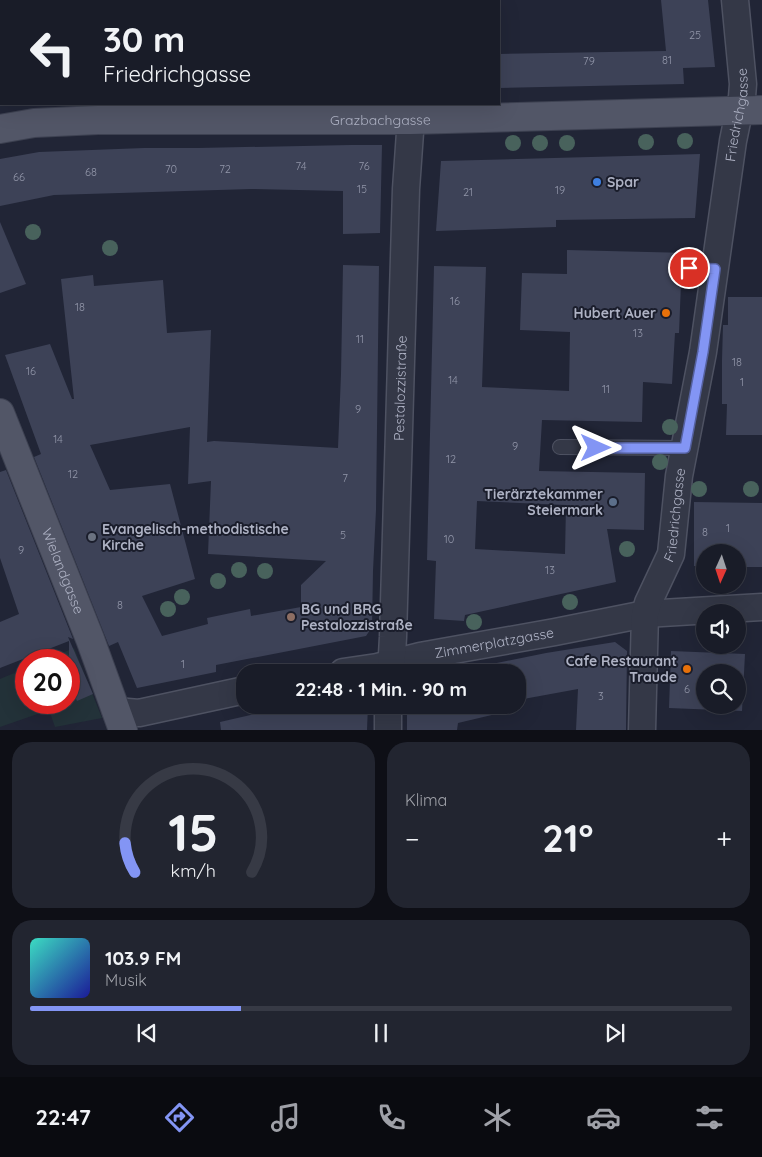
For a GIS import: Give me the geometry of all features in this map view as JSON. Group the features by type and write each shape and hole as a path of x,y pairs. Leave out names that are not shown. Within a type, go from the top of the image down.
{"main road":[{"name":"Grazbachgasse","path":"0,129 34,122 411,112 457,118 751,110"},
{"name":"Wielandgasse","path":"0,413 90,639 120,720"}],"street":[{"name":"Friedrichgasse","path":"642,730 646,606 671,554 679,476 703,352 733,141 751,110 742,97 743,84 735,0"},
{"name":"Pestalozzistraße","path":"391,664 406,189 411,112"},
{"name":"Zimmerplatzgasse","path":"401,664 420,656 645,614 762,607"},
{"path":"120,720 139,713 236,692"},
{"path":"388,714 388,730"}],"lane":[{"path":"689,268 715,269"},
{"path":"560,447 685,448"}],"shaded area":[{"path":"80,663 102,718 55,727 50,714 80,714"},
{"path":"15,673 15,714 37,714 0,727 0,679"}],"building":[{"path":"661,0 708,0 715,67 683,68 684,84 500,88 500,54 666,51"},
{"path":"382,145 380,233 343,234 343,191 251,189 54,195 0,206 0,159 39,152 144,148"},
{"path":"700,154 695,218 556,220 556,227 436,231 441,161"},
{"path":"0,222 26,284 0,293"},
{"path":"567,250 689,253 689,259 681,264 680,267 685,276 689,277 688,285 681,283 679,333 675,333 672,384 643,382 642,422 542,420 539,471 645,473 644,530 607,529 616,582 465,615 464,621 434,619 436,561 427,560 434,266 486,267 482,387 569,391 570,332 520,330 522,273 567,274","holes":["477,501 566,505 565,554 475,549"]},
{"path":"343,265 379,266 376,510 372,627 366,636 216,665 216,672 137,688 118,642 109,646 34,457 41,454 5,355 50,344 72,399 74,399 61,279 93,275 94,286 163,280 167,333 211,330 207,442 338,448","holes":["190,427 188,484 211,481 208,554 326,561 301,585 301,607 251,616 250,609 207,618 208,624 162,636 142,596 195,579 170,484 110,490 90,445"]},
{"path":"728,297 762,297 762,435 726,435 727,404 722,404 722,360 723,325 728,325"},
{"path":"6,470 73,639 68,637 73,649 69,649 69,641 49,649 15,649 15,662 0,668 0,622 19,614 0,558 0,472"},
{"path":"694,502 762,503 762,567 746,567 746,544 696,544 696,566 694,566"},
{"path":"615,642 627,651 626,730 576,730 578,689 526,699 526,664 492,664"},
{"path":"671,651 696,652 696,654 745,654 744,664 696,664 696,709 669,708"},
{"path":"80,664 93,694 80,700"},
{"path":"255,714 368,714 367,730 221,730 220,722"},
{"path":"407,714 496,714 458,723 457,730 407,730"}],"place":[{"name":"Spar","path":"597,182"},
{"name":"Hubert Auer","path":"666,313"},
{"name":"Tierärztekammer Steiermark","path":"613,502"},
{"name":"Evangelisch-methodistische Kirche","path":"92,537"},
{"name":"BG und BRG Pestalozzistraße","path":"291,617"},
{"name":"Cafe Restaurant Traude","path":"687,669"}],"route":[{"path":"596,448 685,448 703,352 715,269 689,268"}]}
